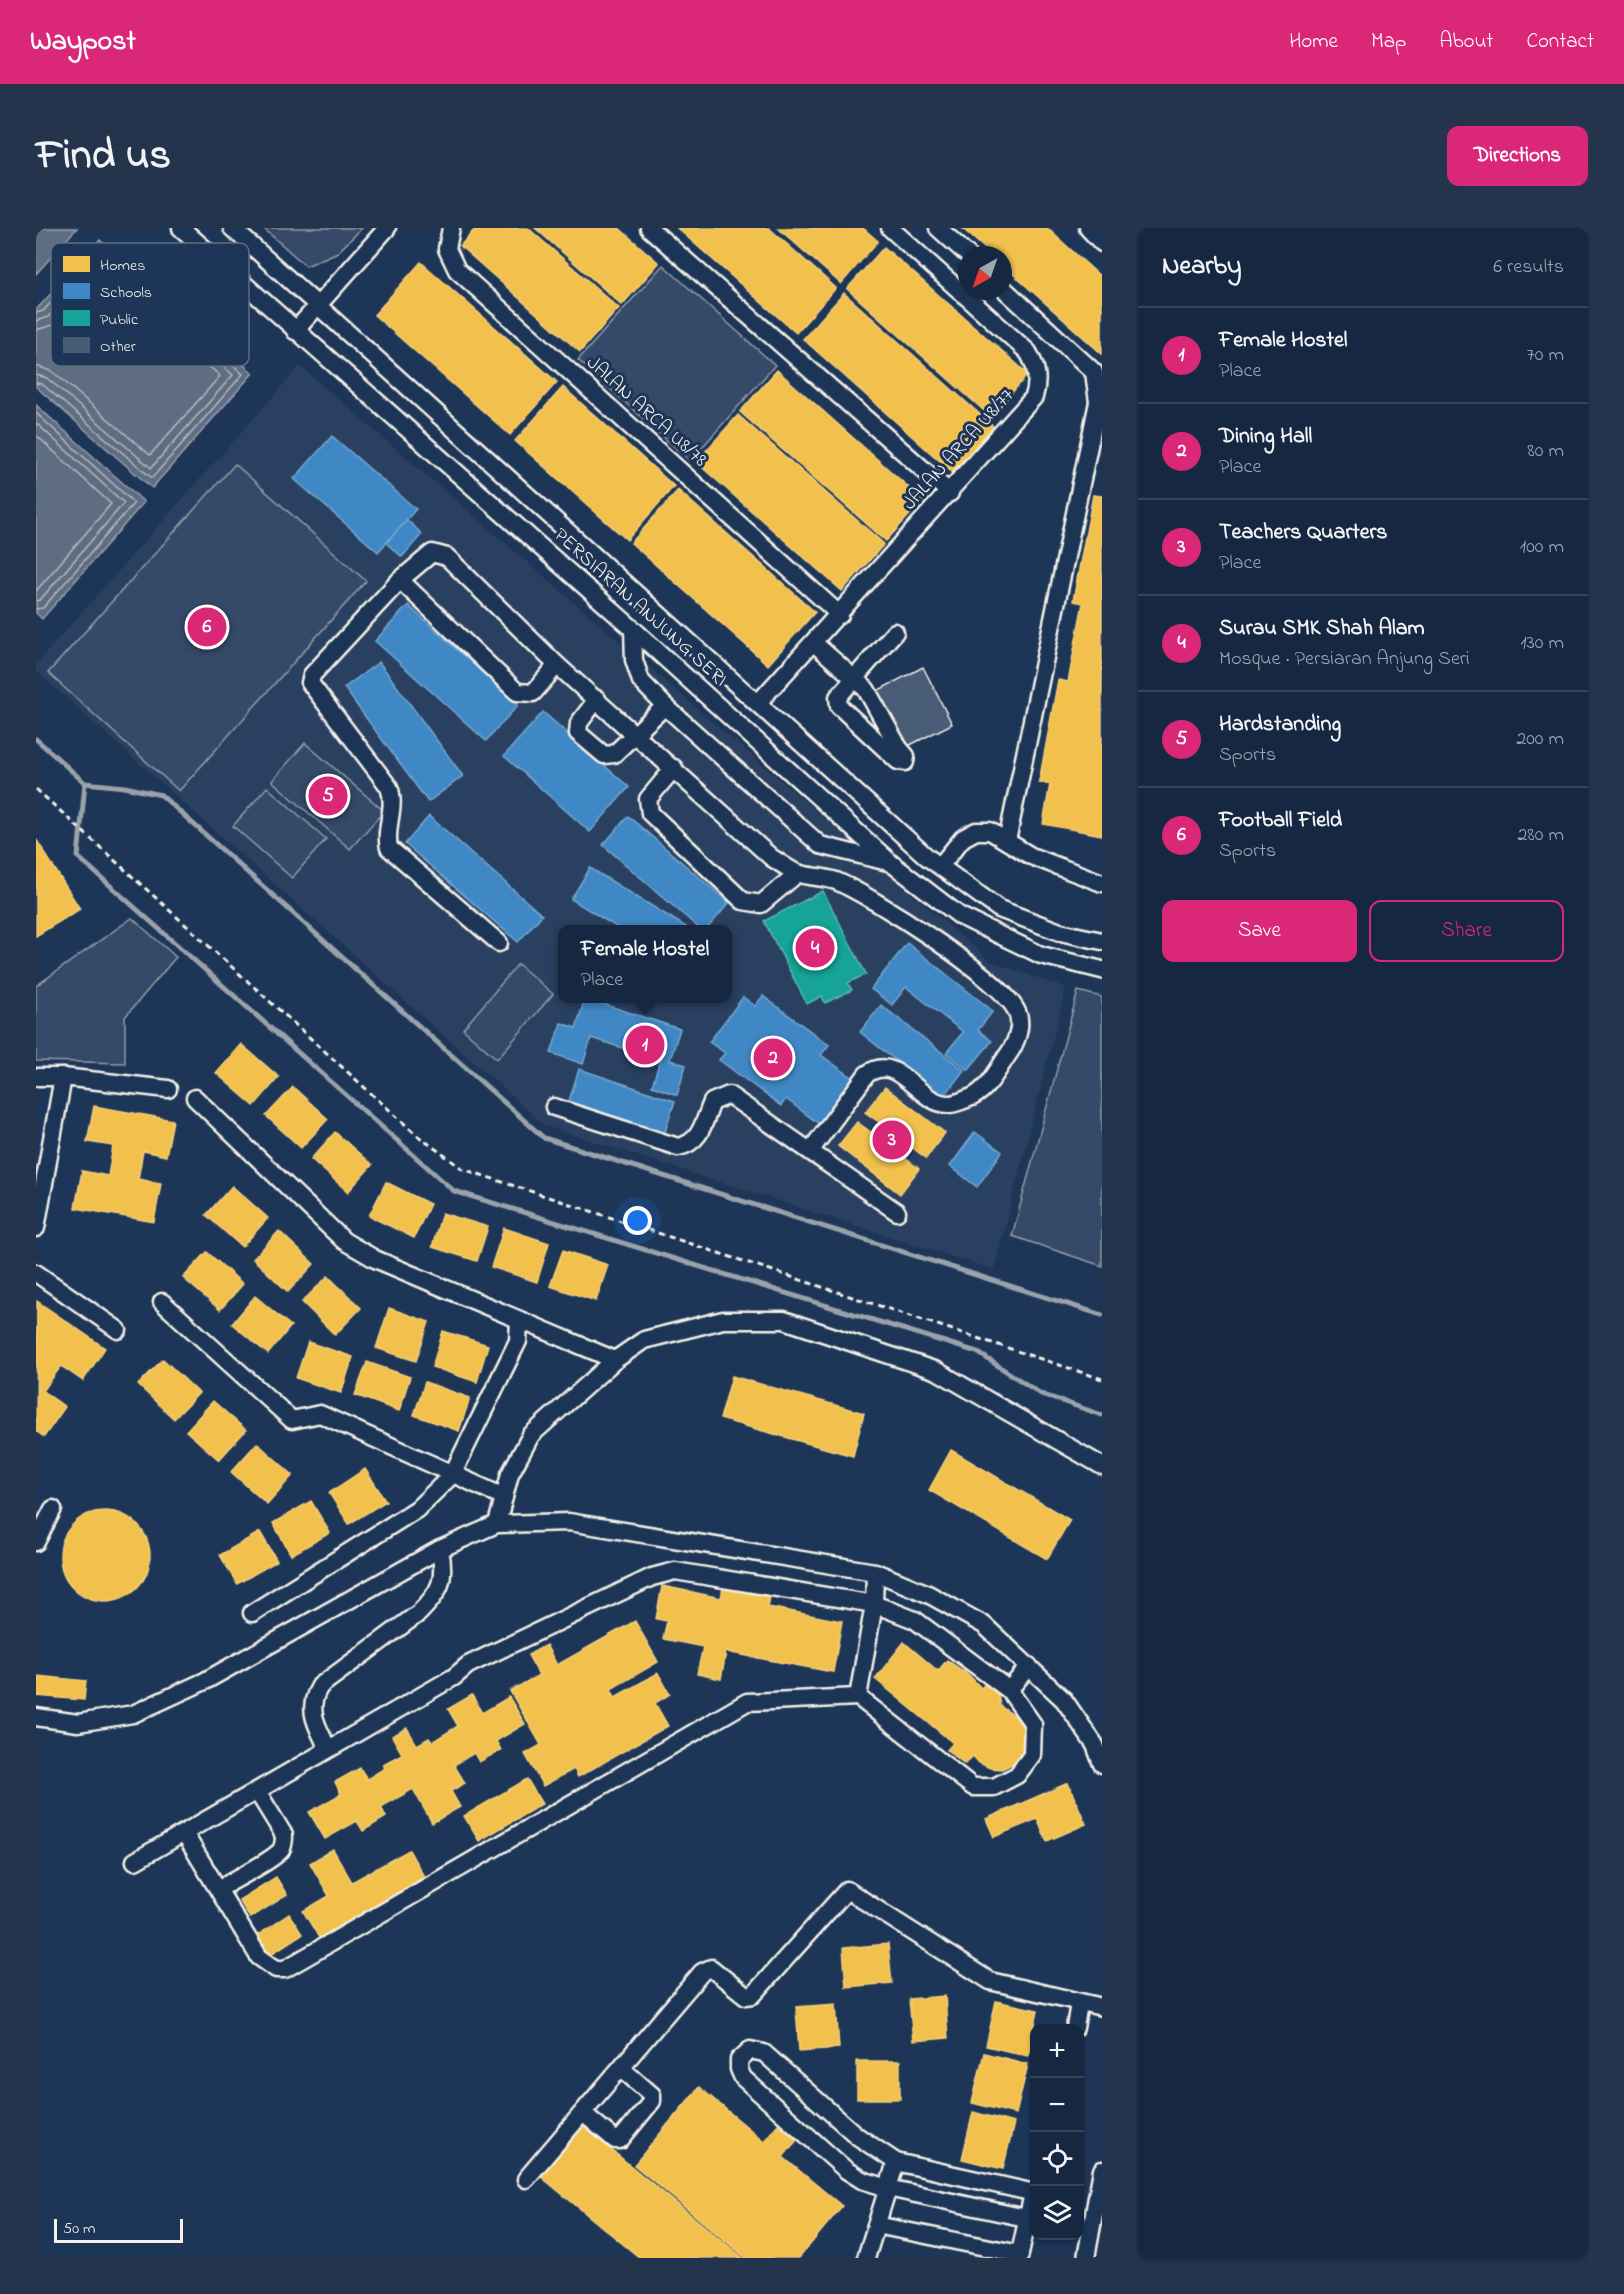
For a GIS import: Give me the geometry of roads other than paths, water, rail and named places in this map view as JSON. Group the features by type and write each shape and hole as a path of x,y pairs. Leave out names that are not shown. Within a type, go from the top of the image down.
{"street":[{"name":"PERSIARAN ANJUNG SERI","path":"181,228 198,243"},
{"name":"PERSIARAN ANJUNG SERI","path":"232,228 249,243"},
{"path":"295,331 387,228"},
{"name":"JALAN ARCA U8/78","path":"451,228 447,249 457,270 840,615"},
{"path":"649,228 950,493"},
{"name":"JALAN ARCA U8/77","path":"759,703 1034,397 1038,384 1035,364 1029,352 890,228"},
{"path":"938,228 958,246"},
{"path":"1089,228 1102,243"},
{"name":"PERSIARAN ANJUNG SERI","path":"249,243 940,866 999,909 1060,932 1102,941"},
{"name":"PERSIARAN ANJUNG SERI","path":"249,289 633,629 891,863 960,916 1041,955 1102,970"},
{"path":"1007,841 1100,402 1094,372 1012,296"},
{"path":"499,943 389,848 386,836 394,800 389,787 310,683 312,675 400,580 432,554 447,557 557,665 772,858 798,873 835,881 890,909 998,988 1016,1010 1019,1023 1015,1046 985,1089 950,1104 935,1100 891,1068 876,1068 867,1074 811,1150"},
{"path":"400,580 518,692 533,693 557,665"},
{"path":"633,629 633,660 641,681 665,706 820,845 891,863"},
{"path":"814,643 854,678 866,689 899,748 906,756 904,762 898,761 839,706 838,698 854,678 895,632"},
{"path":"597,699 579,723 578,733 604,755 614,754 665,706"},
{"path":"674,768 648,799 650,813 743,901 761,904 798,873"},
{"path":"940,866 963,838 976,831 990,831 1031,856 1102,883"},
{"path":"36,1077 63,1077 168,1089"},
{"path":"36,1228 63,1077"},
{"path":"554,1107 678,1147 690,1145 696,1139 712,1102 729,1095 897,1212"},
{"path":"195,1098 344,1241 375,1259 615,1360"},
{"path":"36,1274 118,1330"},
{"path":"162,1302 292,1420 320,1414 504,1497"},
{"path":"252,1613 417,1509 452,1475 518,1341 519,1320"},
{"path":"497,1524 510,1474 531,1435 615,1360 644,1340 723,1320 784,1320 937,1371 1102,1466"},
{"path":"36,1542 53,1509"},
{"path":"36,1717 78,1723 133,1714 205,1681 440,1549 497,1524 569,1522 875,1572 928,1594 984,1625 1064,1700 1095,1745 1102,1764"},
{"path":"328,1749 312,1713 315,1693 320,1686 419,1613 434,1598 440,1588 444,1569 440,1549"},
{"path":"135,1861 454,1677 468,1665 652,1577 675,1571 874,1604 915,1620 1009,1690 1033,1724 1032,1755 1017,1775 994,1787 973,1787 858,1697 747,1702 285,1969 276,1969 259,1958 184,1833"},
{"path":"858,1697 874,1604 875,1572"},
{"path":"1009,1690 1029,1666"},
{"path":"219,1889 272,1857 281,1850 284,1843 284,1835 257,1791"},
{"path":"526,2179 702,1972 711,1968 746,1996 753,1995 847,1890 982,1977 1079,2004 1102,2007"},
{"path":"1076,2024 1079,2004"},
{"path":"1030,2192 896,2162 857,2136 764,2053 750,2050 739,2060 738,2069 743,2078 846,2170 861,2180 1030,2220"},
{"path":"583,2112 615,2140 620,2140 652,2101 652,2096 621,2068"},
{"path":"866,2258 896,2162"},
{"path":"1086,2258 1087,2205 1102,2170"},
{"path":"876,2225 1020,2256 1030,2223"}],"water":[{"path":"36,228 77,228 64,243 51,243 51,257 36,274"},
{"path":"51,294 51,366 245,366 253,373 152,488 36,387 36,310"},
{"path":"36,405 144,502 42,619 36,613"}],"waterway":[{"path":"36,739 85,783 125,787 161,795 544,1138 1102,1315"},
{"path":"85,783 78,857 454,1191 977,1352 1041,1394 1102,1415"}],"place":[{"name":"Football Field","path":"207,627"},
{"name":"Hardstanding","path":"328,796"},
{"name":"Surau SMK Shah Alam","path":"815,948"},
{"name":"Female Hostel","path":"645,1045"},
{"name":"Dining Hall","path":"773,1058"},
{"name":"Teachers Quarters","path":"892,1140"}]}
